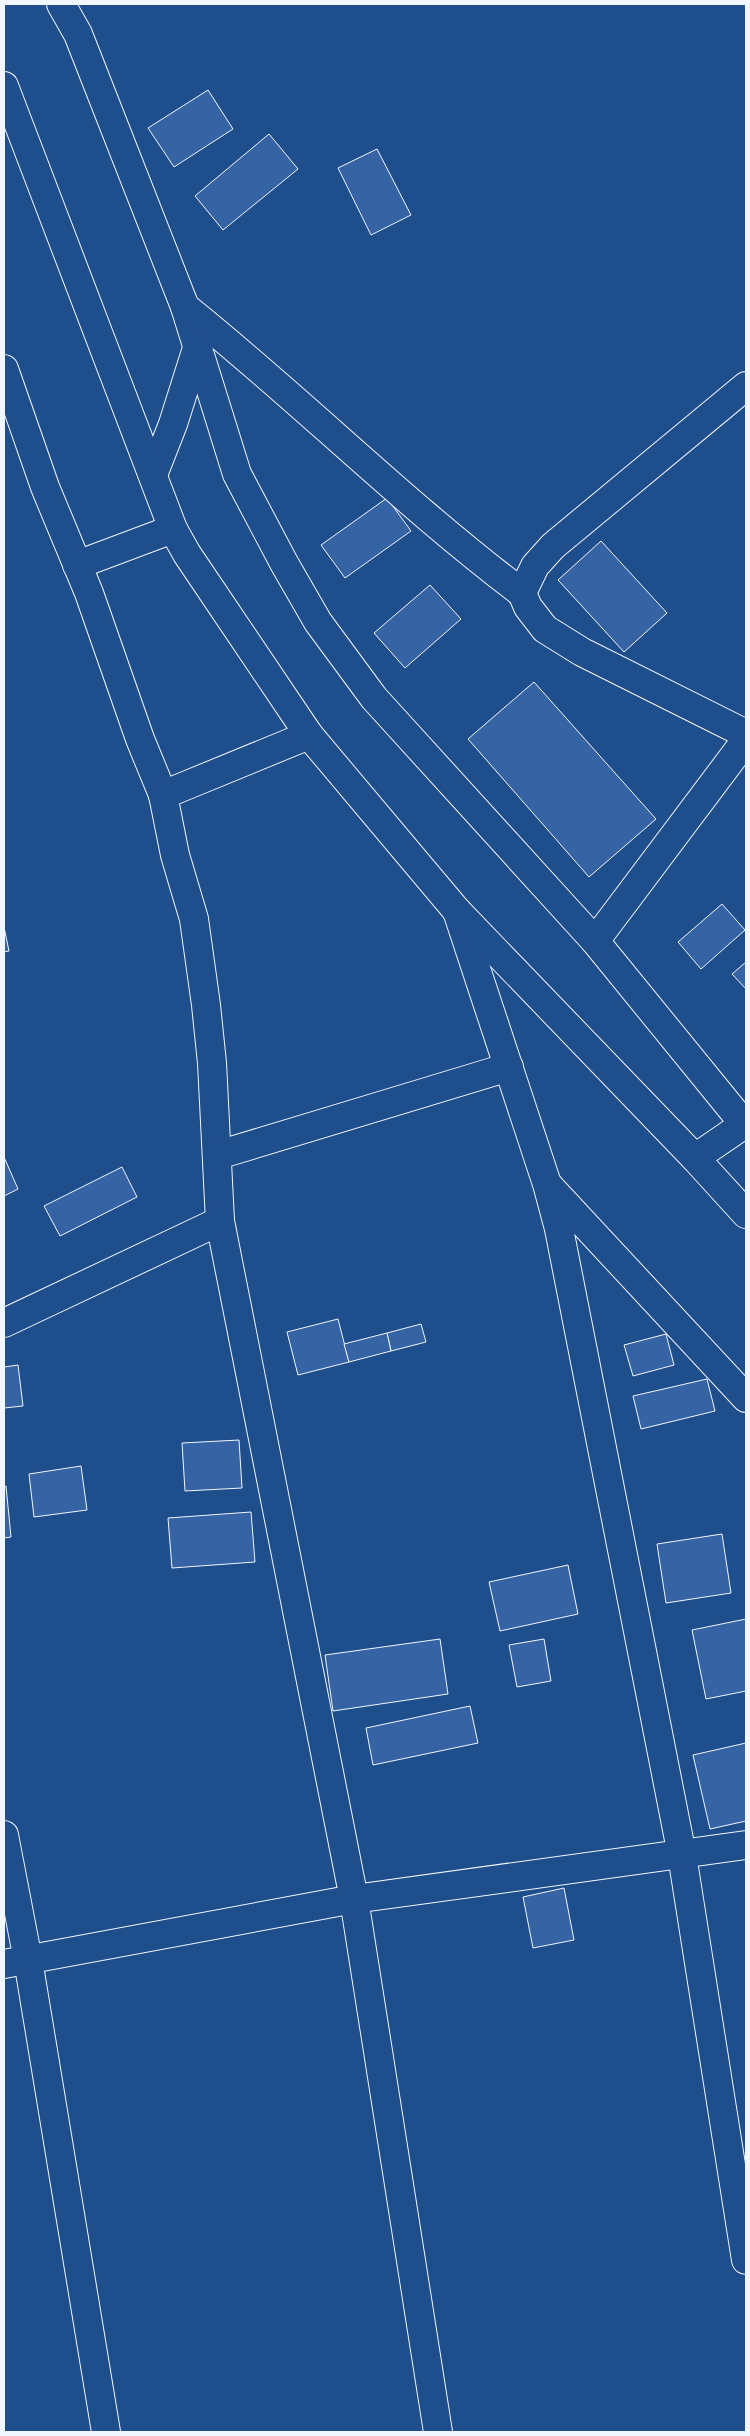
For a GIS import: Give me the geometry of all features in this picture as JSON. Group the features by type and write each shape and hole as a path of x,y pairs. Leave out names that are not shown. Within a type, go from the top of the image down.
{"street":[{"path":"61,4 78,34 185,307 237,474 284,562 318,622 374,698 595,941 745,1123 695,1158"},
{"path":"4,86 173,529 187,554 309,735 457,911 695,1158 746,1214"},
{"path":"185,307 243,354 396,492 522,593 528,607 545,629 582,652 746,734"},
{"path":"153,475 173,424 197,348"},
{"path":"4,369 45,487 77,565 163,794 176,855 194,919 212,1063 220,1221 354,1899 438,2432"},
{"path":"522,593 535,566 553,546 746,386"},
{"path":"77,565 173,529"},
{"path":"163,794 309,735"},
{"path":"595,941 746,740"},
{"path":"457,911 547,1184 561,1238 682,1855 746,2260"},
{"path":"218,1155 509,1067"},
{"path":"547,1184 746,1398"},
{"path":"4,1323 220,1221"},
{"path":"4,1835 16,1962 106,2432"},
{"path":"16,1962 354,1899 746,1845"}],"building":[{"path":"208,90 233,129 174,167 148,128"},
{"path":"269,134 298,169 223,230 195,196"},
{"path":"377,149 411,215 371,235 338,168"},
{"path":"387,498 411,531 345,578 321,545"},
{"path":"601,541 667,613 624,652 558,580"},
{"path":"430,585 461,619 405,668 374,633"},
{"path":"534,682 656,819 589,877 468,739"},
{"path":"722,904 745,930 701,969 678,942"},
{"path":"4,927 9,951 4,952"},
{"path":"746,962 746,989 732,974"},
{"path":"4,1157 18,1189 4,1196"},
{"path":"122,1167 137,1197 60,1236 44,1206"},
{"path":"338,1319 349,1362 298,1375 287,1332"},
{"path":"421,1324 426,1342 391,1351 387,1333"},
{"path":"387,1333 391,1351 349,1362 344,1344"},
{"path":"666,1334 674,1365 633,1376 624,1345"},
{"path":"18,1365 23,1406 4,1408 4,1367"},
{"path":"707,1379 715,1411 641,1429 633,1396"},
{"path":"239,1440 242,1488 185,1491 182,1443"},
{"path":"81,1466 87,1510 34,1517 29,1474"},
{"path":"6,1486 11,1537 4,1538 4,1487"},
{"path":"251,1512 255,1562 172,1568 168,1518"},
{"path":"722,1534 731,1593 666,1603 657,1544"},
{"path":"568,1565 578,1614 500,1631 489,1582"},
{"path":"746,1619 746,1691 706,1699 692,1630"},
{"path":"440,1639 448,1694 333,1711 325,1655"},
{"path":"544,1639 551,1681 517,1687 509,1645"},
{"path":"470,1706 478,1743 373,1765 366,1728"},
{"path":"746,1743 746,1821 710,1829 693,1755"},
{"path":"564,1888 574,1940 533,1948 523,1897"}]}
